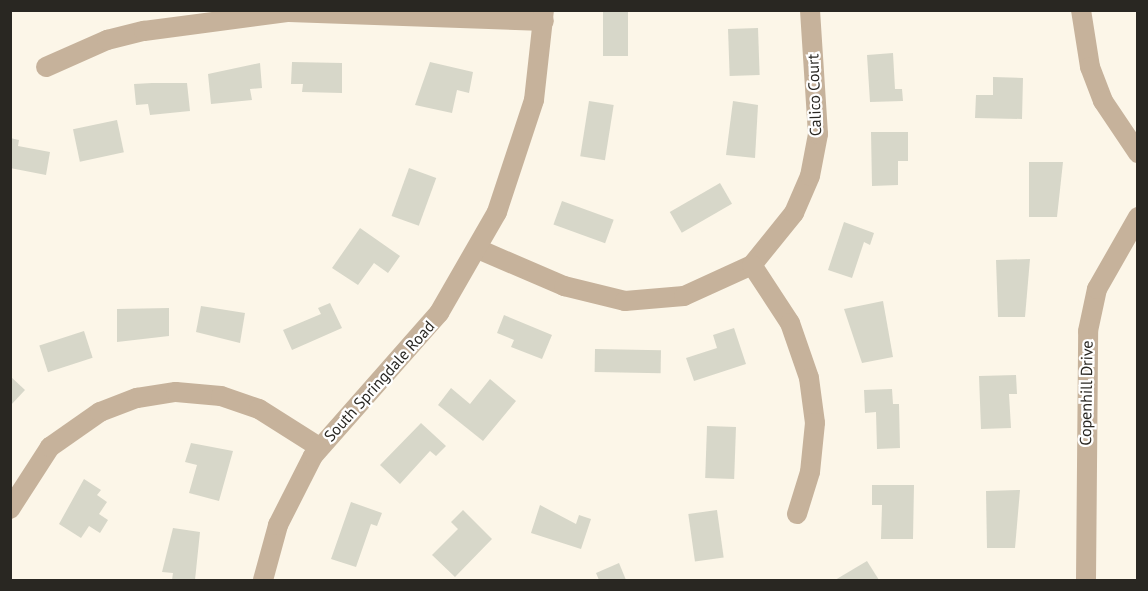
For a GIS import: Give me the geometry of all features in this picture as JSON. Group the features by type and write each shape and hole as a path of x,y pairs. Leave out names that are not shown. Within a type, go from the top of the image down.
{"street":[{"name":"Calico Court","path":"478,249 564,286 625,301 684,296 752,265 794,213 810,176 818,134 810,10"},
{"path":"1081,10 1090,67 1102,100 1137,153"},
{"path":"46,68 106,40 144,31 289,12 544,16"},
{"name":"South Springdale Road","path":"263,580 292,491 319,447 410,349 478,249 517,163 534,100 544,16"},
{"name":"Copenhill Drive","path":"1086,580 1088,331 1097,289 1137,218"},
{"path":"752,265 790,323 809,378 815,423 810,472 797,514"},
{"path":"10,509 37,461 72,429 120,403 147,396 176,392 236,400 319,447"}],"building":[{"path":"603,10 628,10 628,56 603,56"},
{"path":"758,28 760,75 730,76 728,29"},
{"path":"893,53 895,89 902,89 903,101 870,102 867,55"},
{"path":"292,62 342,63 342,93 302,92 303,84 291,84"},
{"path":"430,62 473,72 469,93 457,90 452,113 415,105"},
{"path":"260,63 262,88 250,89 252,100 211,104 208,74"},
{"path":"993,77 1023,78 1022,119 975,118 976,95 993,95"},
{"path":"187,83 190,111 150,115 148,104 136,105 134,84"},
{"path":"589,101 614,105 605,160 580,156"},
{"path":"733,101 758,105 755,158 726,155"},
{"path":"117,120 124,152 80,162 73,129"},
{"path":"871,132 908,132 908,161 898,161 898,185 872,186"},
{"path":"10,138 19,140 18,146 50,152 46,175 10,168"},
{"path":"1029,162 1063,162 1057,217 1029,217"},
{"path":"409,168 436,178 419,226 392,216"},
{"path":"720,183 732,204 682,233 670,212"},
{"path":"562,201 614,220 605,243 553,224"},
{"path":"844,222 874,233 870,245 864,242 852,278 828,270"},
{"path":"360,228 400,256 388,273 374,263 358,285 332,268"},
{"path":"1030,259 1025,317 998,317 996,260"},
{"path":"883,301 893,357 862,363 844,309"},
{"path":"330,303 342,328 292,350 283,330 321,314 318,308"},
{"path":"201,306 245,313 240,343 196,332"},
{"path":"169,308 169,336 117,342 117,309"},
{"path":"504,315 552,335 542,359 511,347 514,340 497,333"},
{"path":"734,328 746,364 694,381 686,358 717,348 713,335"},
{"path":"84,331 93,358 48,372 39,346"},
{"path":"595,349 661,350 661,373 595,372"},
{"path":"1016,375 1017,394 1009,394 1011,428 981,429 979,376"},
{"path":"10,376 25,390 10,406"},
{"path":"490,379 516,401 483,441 438,405 451,388 470,404"},
{"path":"892,389 893,404 899,404 900,448 877,449 876,412 865,413 864,390"},
{"path":"421,423 446,446 436,456 430,451 400,484 380,465"},
{"path":"707,426 736,427 734,479 705,478"},
{"path":"191,443 233,451 219,501 189,493 197,465 185,462"},
{"path":"84,479 101,490 97,495 107,502 99,514 108,520 100,533 89,526 81,538 59,524"},
{"path":"872,485 914,485 913,539 881,539 882,505 872,505"},
{"path":"1020,490 1015,548 987,548 986,491"},
{"path":"351,502 382,513 377,526 371,524 356,567 331,559"},
{"path":"540,505 576,524 579,515 591,519 581,549 531,533"},
{"path":"463,510 492,539 455,577 432,555 458,529 451,522"},
{"path":"717,510 724,558 695,562 688,514"},
{"path":"173,528 200,532 195,580 172,580 173,573 162,572"},
{"path":"867,561 879,580 835,580"},
{"path":"619,563 626,580 599,580 596,573"}]}
